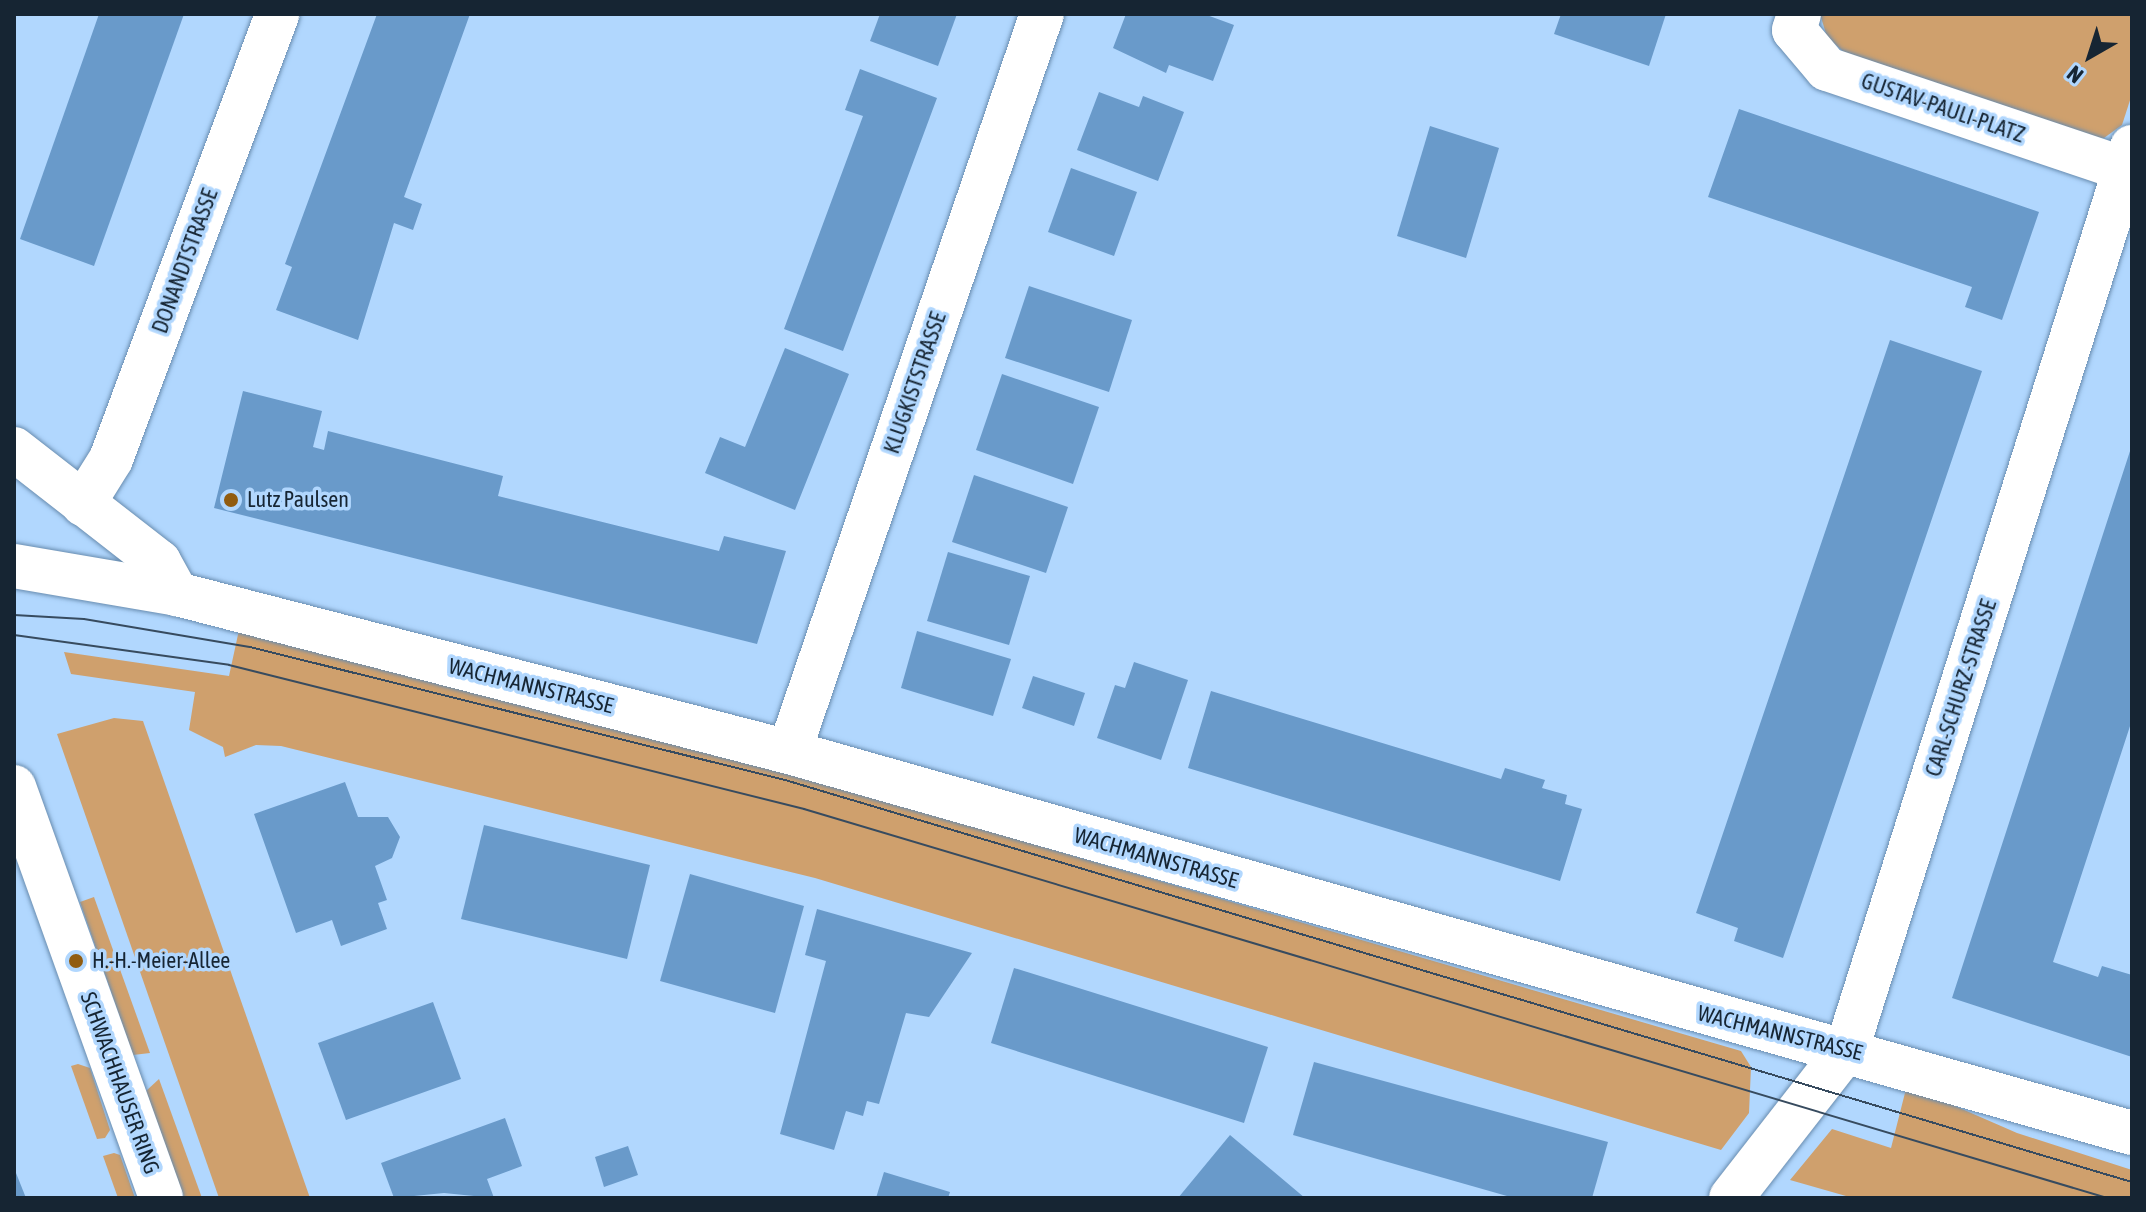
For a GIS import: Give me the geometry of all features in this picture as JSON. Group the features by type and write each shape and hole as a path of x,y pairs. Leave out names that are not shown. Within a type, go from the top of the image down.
{"street":[{"name":"DONANDTSTRASSE","path":"83,504 111,459 277,14"},
{"name":"KLUGKISTSTRASSE","path":"789,752 1042,14"},
{"name":"GUSTAV-PAULI-PLATZ","path":"1799,14 1794,30 1827,69 2128,158"},
{"name":"CARL-SCHURZ-STRASSE","path":"1731,1198 1847,1049 2128,158"},
{"path":"14,449 159,562 177,594"},
{"name":"WACHMANNSTRASSE","path":"14,566 177,594 789,752 1773,1035 1847,1049 2132,1133"},
{"name":"SCHWACHHAUSER RING","path":"14,787 161,1198"}],"shaded area":[{"path":"1820,14 2132,14 2132,94 2122,125 2104,138 2088,137 1854,61 1827,37"},
{"path":"239,630 664,736 1741,1051 1751,1067 1749,1113 1721,1150 815,878 281,746 256,745 225,757 223,747 189,730 195,692 71,674 64,652 229,676"},
{"path":"114,718 143,721 310,1198 219,1198 57,734"},
{"path":"94,897 150,1053 133,1055 80,902"},
{"path":"78,1064 90,1068 110,1130 105,1138 97,1139 71,1066"},
{"path":"159,1079 202,1198 184,1198 146,1091"},
{"path":"1907,1085 2017,1133 2132,1170 2132,1198 1853,1198 1790,1180 1832,1129 1891,1148"},
{"path":"120,1155 135,1198 118,1198 103,1156"}],"building":[{"path":"99,14 184,14 94,266 20,239"},
{"path":"377,14 470,14 404,197 422,204 413,230 394,223 358,340 276,310 292,267 285,264"},
{"path":"880,14 957,14 938,66 870,41"},
{"path":"1126,14 1204,14 1234,25 1213,81 1169,65 1166,73 1113,48"},
{"path":"1561,14 1666,14 1649,66 1554,34"},
{"path":"860,69 937,98 843,351 784,329 863,116 845,110"},
{"path":"1099,92 1139,107 1143,96 1184,112 1158,181 1077,150"},
{"path":"1739,109 2039,212 2002,320 1965,307 1972,287 1708,197"},
{"path":"1430,126 1499,148 1466,258 1397,236"},
{"path":"1071,168 1137,192 1114,256 1048,232"},
{"path":"1029,286 1132,320 1109,392 1005,358"},
{"path":"1890,340 1982,371 1783,958 1734,941 1738,928 1696,913"},
{"path":"785,348 849,374 795,510 705,473 720,437 745,447"},
{"path":"1002,374 1099,407 1073,484 976,450"},
{"path":"243,391 322,411 313,447 324,450 328,431 503,476 498,496 719,551 724,536 786,551 757,644 214,508"},
{"path":"2131,448 2132,720 2053,962 2098,977 2102,966 2132,975 2132,1057 1952,998"},
{"path":"974,475 1068,507 1046,573 952,542"},
{"path":"948,552 1030,576 1009,645 927,621"},
{"path":"917,631 1011,659 993,716 901,688"},
{"path":"1134,662 1188,680 1161,760 1097,738 1115,685 1125,688"},
{"path":"1033,676 1085,693 1074,726 1022,708"},
{"path":"1211,691 1501,779 1505,768 1545,780 1542,788 1567,795 1565,804 1582,809 1560,881 1188,768"},
{"path":"345,782 358,817 388,817 400,837 392,858 375,866 387,900 378,903 387,929 341,946 332,920 296,933 254,814"},
{"path":"484,825 650,865 627,959 461,919"},
{"path":"690,874 804,906 775,1013 660,981"},
{"path":"817,909 972,953 929,1017 906,1013 879,1104 867,1101 863,1116 846,1111 834,1150 780,1134 826,961 805,955"},
{"path":"1014,968 1268,1047 1244,1123 991,1043"},
{"path":"433,1002 461,1079 346,1120 318,1043"},
{"path":"1314,1062 1608,1142 1592,1198 1514,1198 1293,1135"},
{"path":"505,1118 522,1166 487,1179 494,1198 444,1193 394,1198 381,1163"},
{"path":"1230,1135 1305,1198 1178,1198"},
{"path":"628,1146 638,1175 604,1187 595,1157"},
{"path":"884,1172 950,1192 948,1198 876,1198"},
{"path":"16,1173 26,1198 14,1198"}],"tram line":[{"path":"14,615 84,619 250,647 785,780 2132,1182"},
{"path":"14,635 229,665 804,809 2107,1198"}],"place":[{"name":"Lutz Paulsen","path":"231,500"},
{"name":"H.-H.-Meier-Allee","path":"76,961"}]}
